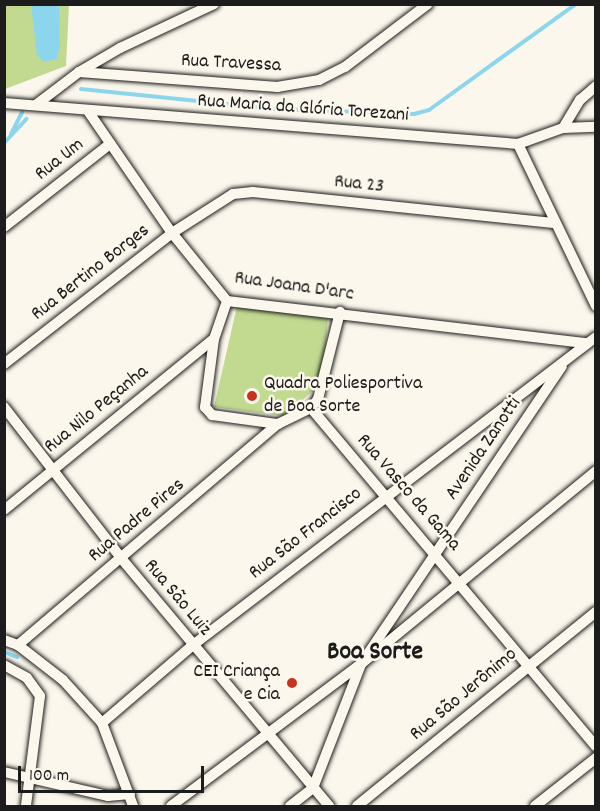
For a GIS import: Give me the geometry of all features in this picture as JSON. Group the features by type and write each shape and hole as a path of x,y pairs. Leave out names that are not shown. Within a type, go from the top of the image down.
{"street":[{"path":"38,104 79,72 214,4"},
{"name":"Rua Travessa","path":"79,72 278,87 319,80 345,67 428,4"},
{"path":"563,128 580,100 596,86"},
{"name":"Rua Maria da Glória Torezani","path":"4,103 518,144 563,128 596,127"},
{"name":"Rua Joana D'arc","path":"88,111 172,233 226,301 591,340"},
{"name":"Rua Um","path":"4,226 110,144"},
{"path":"518,144 554,223 596,306"},
{"name":"Rua 23","path":"172,233 233,194 253,192 554,223"},
{"name":"Rua Bertino Borges","path":"4,364 172,233"},
{"path":"226,301 213,339 207,412 278,424 310,408 323,389 340,312"},
{"name":"Rua Nilo Peçanha","path":"4,510 213,339"},
{"name":"Rua São Francisco","path":"102,723 193,645 386,494 591,340"},
{"name":"Avenida Zanotti","path":"290,807 313,788 361,664 567,359"},
{"name":"Rua São Luiz","path":"4,407 121,558 329,807"},
{"name":"Rua Vasco da Gama","path":"310,408 436,553 596,746"},
{"name":"Rua Padre Pires","path":"18,645 278,424"},
{"path":"171,807 269,736 361,664 462,584 596,471"},
{"name":"Rua São Jerônimo","path":"357,807 527,665 596,612"},
{"path":"4,640 18,645 63,680 102,723 133,807"},
{"path":"4,664 37,687 40,705 26,807"},
{"path":"535,807 596,758"},
{"path":"4,772 108,796 130,794"}],"green space":[{"path":"5,5 69,5 66,66 5,89"},
{"path":"237,306 328,317 322,383 284,416 214,407"}],"water":[{"path":"31,5 59,5 60,45 57,59 44,62 37,55"}],"waterway":[{"path":"81,89 274,109 414,114 429,110 576,4"},
{"path":"11,134 22,112"},
{"path":"4,143 26,119"},
{"path":"4,652 17,657"}],"place":[{"name":"Quadra Poliesportiva de Boa Sorte","path":"252,396"},
{"name":"CEI Criança e Cia","path":"292,683"}],"district":[{"name":"Boa Sorte","path":"375,653"}]}
